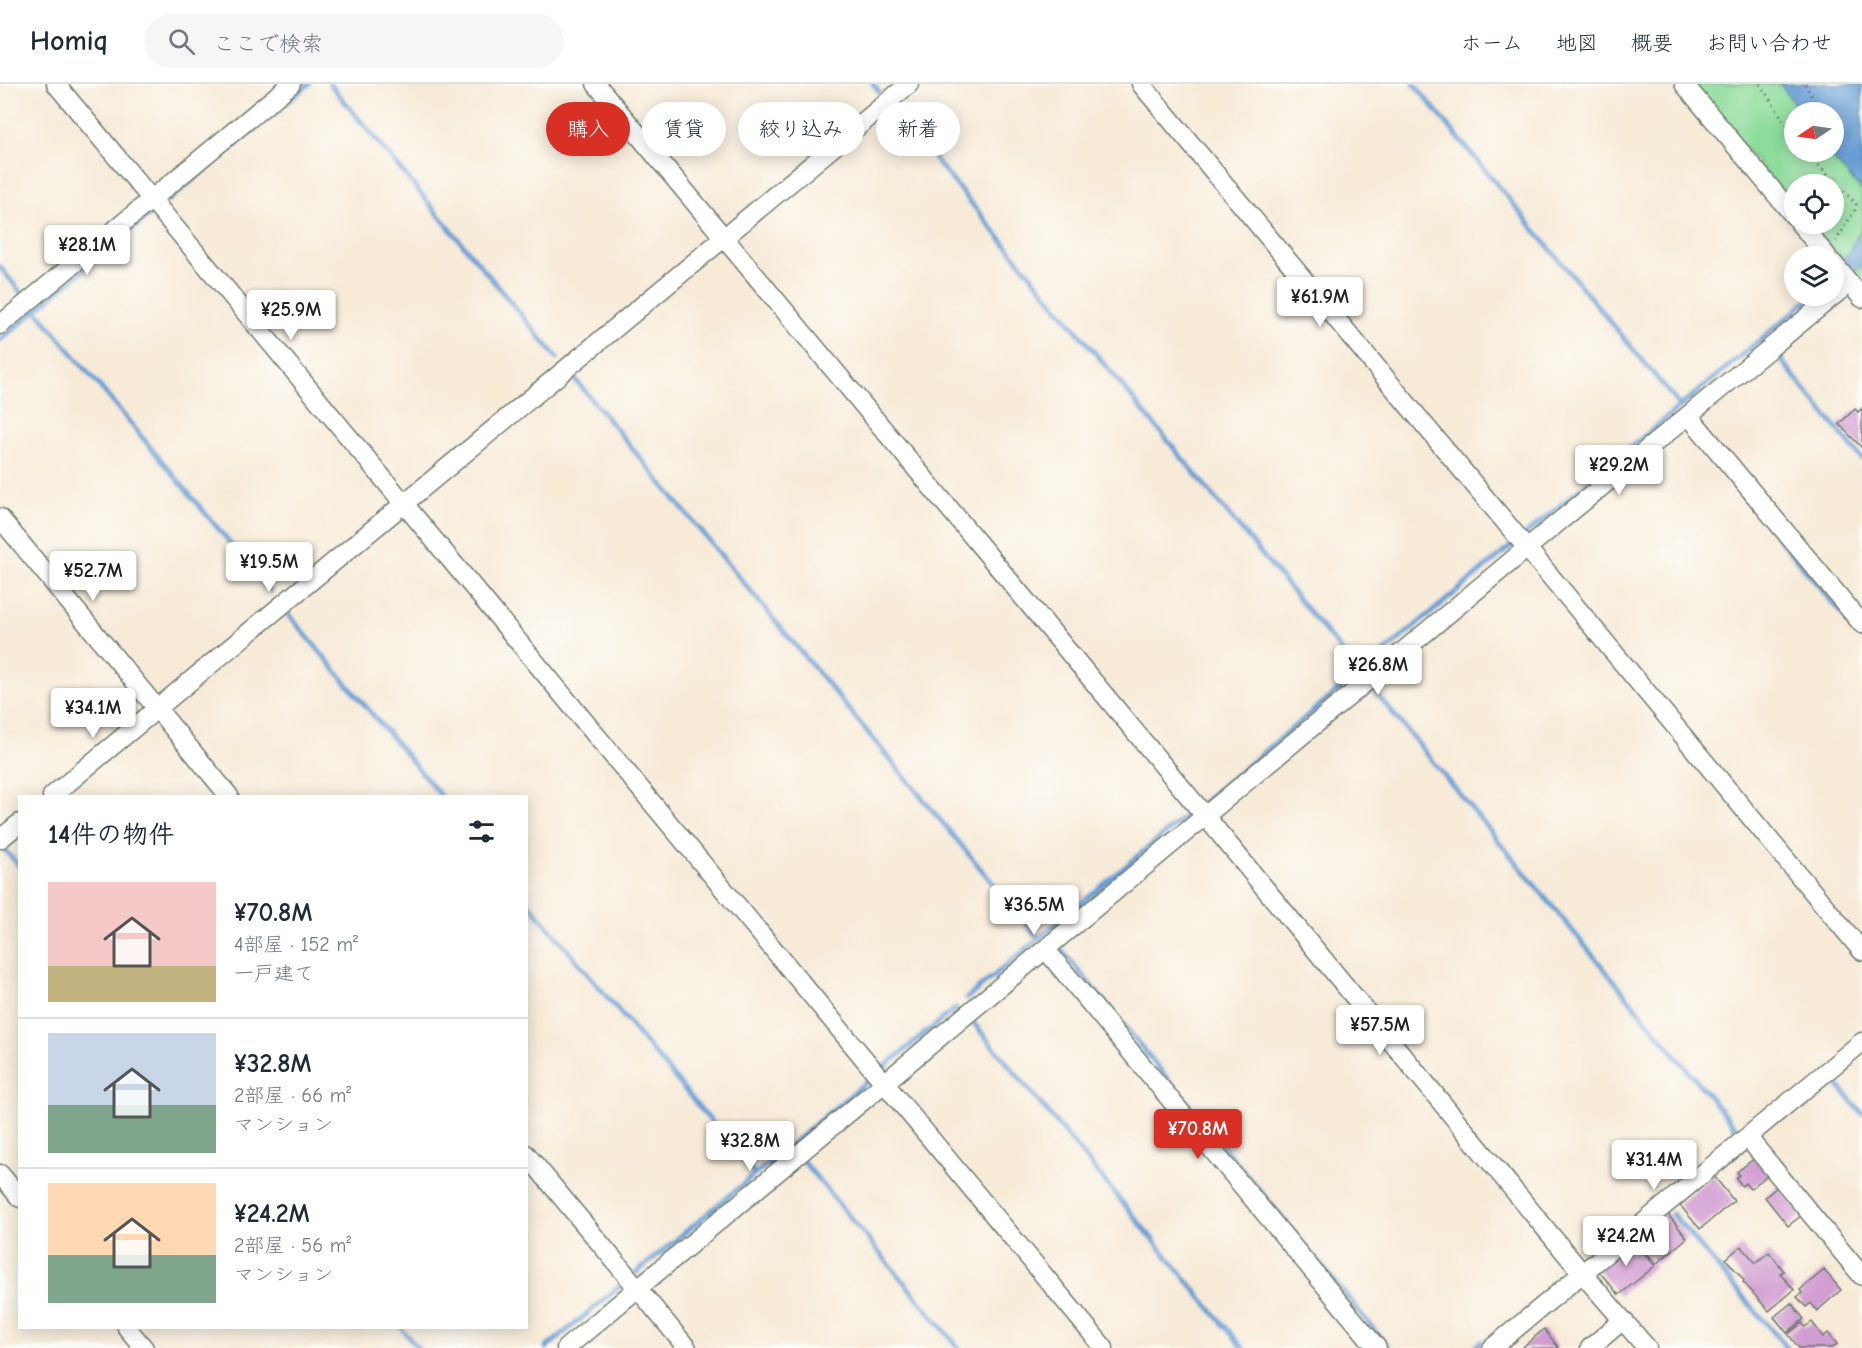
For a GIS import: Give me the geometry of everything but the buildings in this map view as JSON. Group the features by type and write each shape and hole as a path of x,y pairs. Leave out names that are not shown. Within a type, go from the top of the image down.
{"street":[{"path":"56,84 1104,1348"},
{"path":"0,325 291,84"},
{"path":"596,84 1582,1273 1647,1348"},
{"path":"53,795 909,84"},
{"path":"1141,84 1862,951"},
{"path":"1684,84 1784,204"},
{"path":"1809,234 1820,246"},
{"path":"1844,274 1862,298"},
{"path":"566,1348 1527,548 1689,416 1798,306"},
{"path":"1689,416 1862,624"},
{"path":"0,518 229,795"},
{"path":"0,839 18,825"},
{"path":"1046,950 1377,1348"},
{"path":"1492,1348 1862,1042"},
{"path":"1748,1138 1862,1276"},
{"path":"528,1156 687,1348"},
{"path":"0,1174 18,1196"},
{"path":"1590,1348 1623,1320"},
{"path":"129,1329 144,1348"}],"path":[{"path":"1760,84 1784,121"},
{"path":"1805,84 1815,102"},
{"path":"1816,162 1856,204 1855,210 1834,243 1835,246"}],"green space":[{"path":"1691,84 1862,84 1862,288 1844,267 1844,246 1827,246 1816,234 1844,234 1844,174 1784,174 1784,195"}],"water":[{"path":"1780,84 1862,84 1862,191 1836,162 1844,162 1844,102 1793,102"},
{"path":"1862,227 1862,266 1852,272 1844,260"}],"waterway":[{"path":"167,201 309,84"},
{"path":"330,84 557,358"},
{"path":"873,84 879,92"},
{"path":"1414,84 1680,406"},
{"path":"932,156 1364,678"},
{"path":"0,340 152,213"},
{"path":"0,267 23,295"},
{"path":"32,305 270,591"},
{"path":"1527,533 1801,306"},
{"path":"1775,353 1862,459"},
{"path":"574,378 1039,939"},
{"path":"1686,427 1862,638"},
{"path":"1206,800 1516,542"},
{"path":"289,615 440,795"},
{"path":"1372,688 1738,1131"},
{"path":"967,998 1193,810"},
{"path":"5,850 18,865"},
{"path":"528,902 755,1174"},
{"path":"1061,949 1389,1348"},
{"path":"883,1068 956,1008"},
{"path":"972,1021 1243,1348"},
{"path":"1828,1078 1830,1076 1862,1113"},
{"path":"636,1273 871,1078"},
{"path":"802,1160 959,1348"},
{"path":"1672,1214 1787,1348"},
{"path":"546,1348 625,1282"},
{"path":"402,1329 418,1348"},
{"path":"1474,1348 1481,1342"}]}
